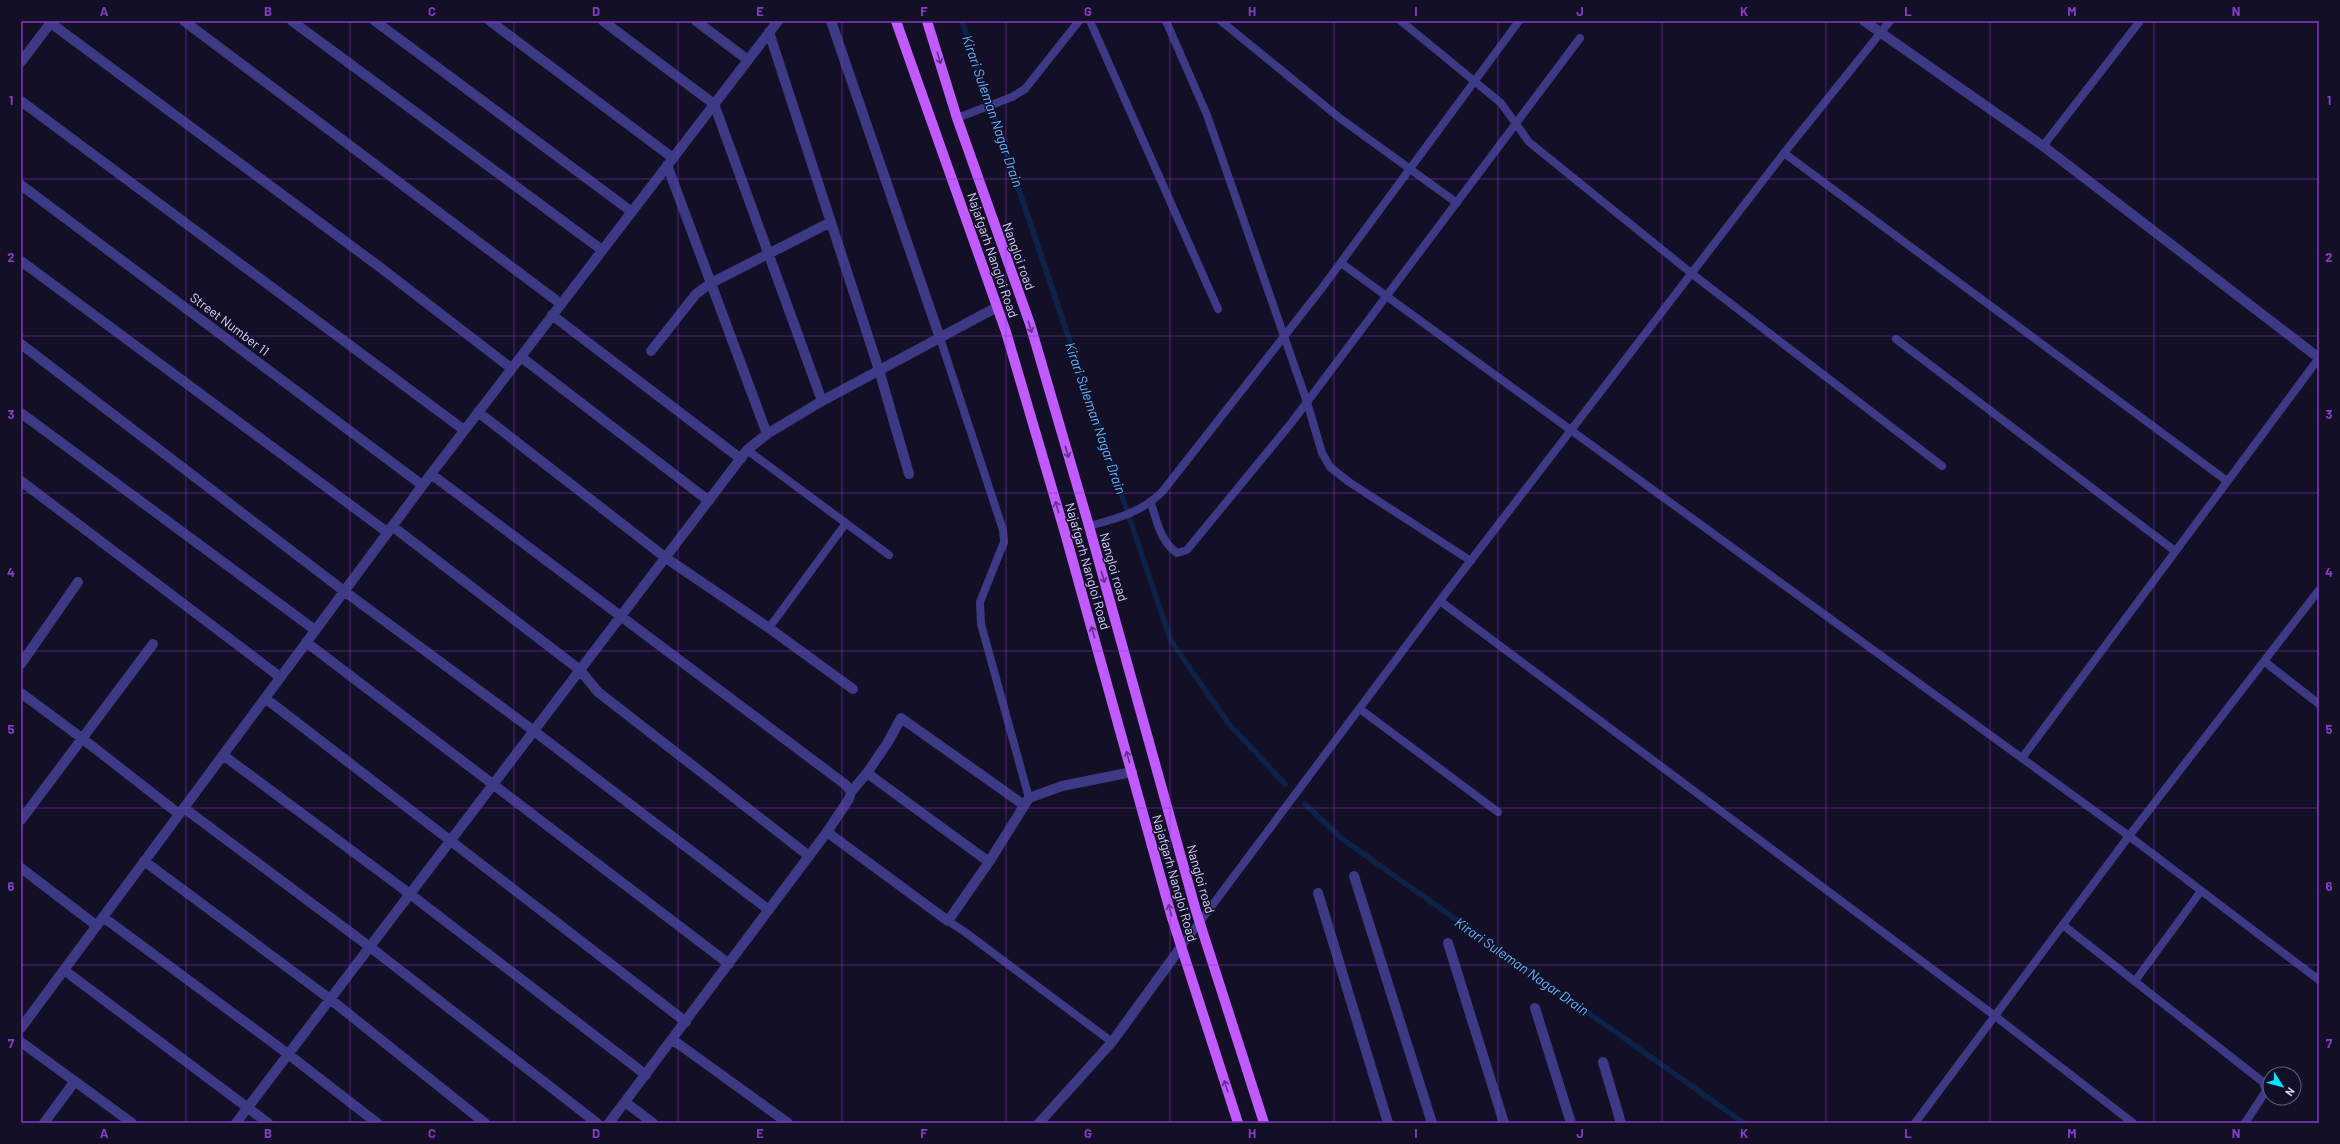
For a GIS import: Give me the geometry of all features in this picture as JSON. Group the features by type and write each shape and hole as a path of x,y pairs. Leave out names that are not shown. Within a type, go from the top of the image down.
{"main road":[{"name":"Najafgarh Nangloi Road","path":"896,21 997,307 1061,518 1181,947 1238,1123"},
{"name":"Nangloi road","path":"928,21 957,118 1030,324 1089,526 1200,924 1264,1123"}],"street":[{"path":"184,21 561,304"},
{"path":"292,21 602,250"},
{"path":"375,21 632,212"},
{"path":"490,21 670,162 710,282 767,434"},
{"path":"603,21 714,104 822,401"},
{"path":"696,21 748,60"},
{"path":"21,1028 430,474 778,21"},
{"path":"831,21 940,338"},
{"path":"1864,21 1880,34 2043,146 2319,358"},
{"path":"21,62 50,22 382,268 511,368"},
{"path":"769,32 879,370 909,474"},
{"path":"21,101 464,430"},
{"name":"Street Number 11","path":"21,185 422,485"},
{"path":"651,350 696,294 710,282 831,222"},
{"path":"21,261 580,670 598,692 809,856"},
{"path":"236,1123 744,454 767,434 822,401 997,307"},
{"path":"552,315 744,454"},
{"path":"21,344 344,591 534,731 769,910"},
{"path":"521,356 709,501"},
{"path":"21,412 315,630"},
{"path":"478,412 666,558 769,628 853,689"},
{"path":"430,474 846,785 851,792"},
{"path":"21,481 280,677"},
{"path":"21,664 78,582"},
{"path":"306,642 729,964"},
{"path":"21,820 153,644"},
{"path":"21,693 181,811 370,947 597,1123"},
{"path":"265,698 686,1022"},
{"path":"609,1123 673,1040 827,832 849,799 851,792 867,774 901,718 1027,802"},
{"path":"223,755 410,894 646,1075"},
{"path":"827,832 948,921 989,862 1027,802 1062,786 1132,772"},
{"path":"867,774 989,862"},
{"path":"144,861 330,999 485,1123"},
{"path":"21,868 288,1054 377,1123"},
{"path":"1354,876 1432,1123"},
{"path":"1318,893 1388,1123"},
{"path":"1448,943 1504,1123"},
{"path":"1039,1123 1112,1042 1181,947"},
{"path":"64,970 268,1123"},
{"path":"1535,1008 1571,1123"},
{"path":"673,1040 788,1123"},
{"path":"21,1042 130,1123"},
{"path":"1603,1062 1621,1123"},
{"path":"44,1123 75,1081"},
{"path":"625,1102 653,1123"}],"lane":[{"path":"957,118 1012,97 1025,89 1079,21"},
{"path":"1090,21 1218,309"},
{"path":"1166,21 1207,115 1283,339 1307,402 1322,453 1330,467 1471,561"},
{"path":"1221,21 1341,119 1409,170 1457,203"},
{"path":"1401,21 1501,103 1516,123 1521,133 1529,142 1691,274 1942,466"},
{"path":"1089,526 1114,519 1142,508 1151,503 1162,492 1283,339 1476,81 1519,21"},
{"path":"1181,947 1200,924 1440,601 1784,152 1890,21"},
{"path":"2043,146 2140,21"},
{"path":"1151,503 1168,547 1177,553 1187,550 1307,402 1580,38"},
{"path":"1784,152 2227,481"},
{"path":"1340,263 2129,836 2319,980"},
{"path":"940,338 1003,530 1004,542 980,602 981,624 1027,802"},
{"path":"1896,339 2175,551"},
{"path":"2022,758 2319,358"},
{"path":"744,454 889,554"},
{"path":"769,628 846,523"},
{"path":"1915,1123 2129,836 2319,590"},
{"path":"1440,601 1995,1016 2133,1123"},
{"path":"2264,662 2319,704"},
{"path":"1360,709 1498,812"},
{"path":"2135,981 2202,891"},
{"path":"948,921 965,932 1112,1042"},
{"path":"2063,925 2263,1082 2266,1091 2245,1123"}],"waterway":[{"name":"Kirari Suleman Nagar Drain","path":"962,21 1171,641 1229,724 1285,784"},
{"name":"Kirari Suleman Nagar Drain","path":"1305,804 1341,838 1744,1123"}]}
